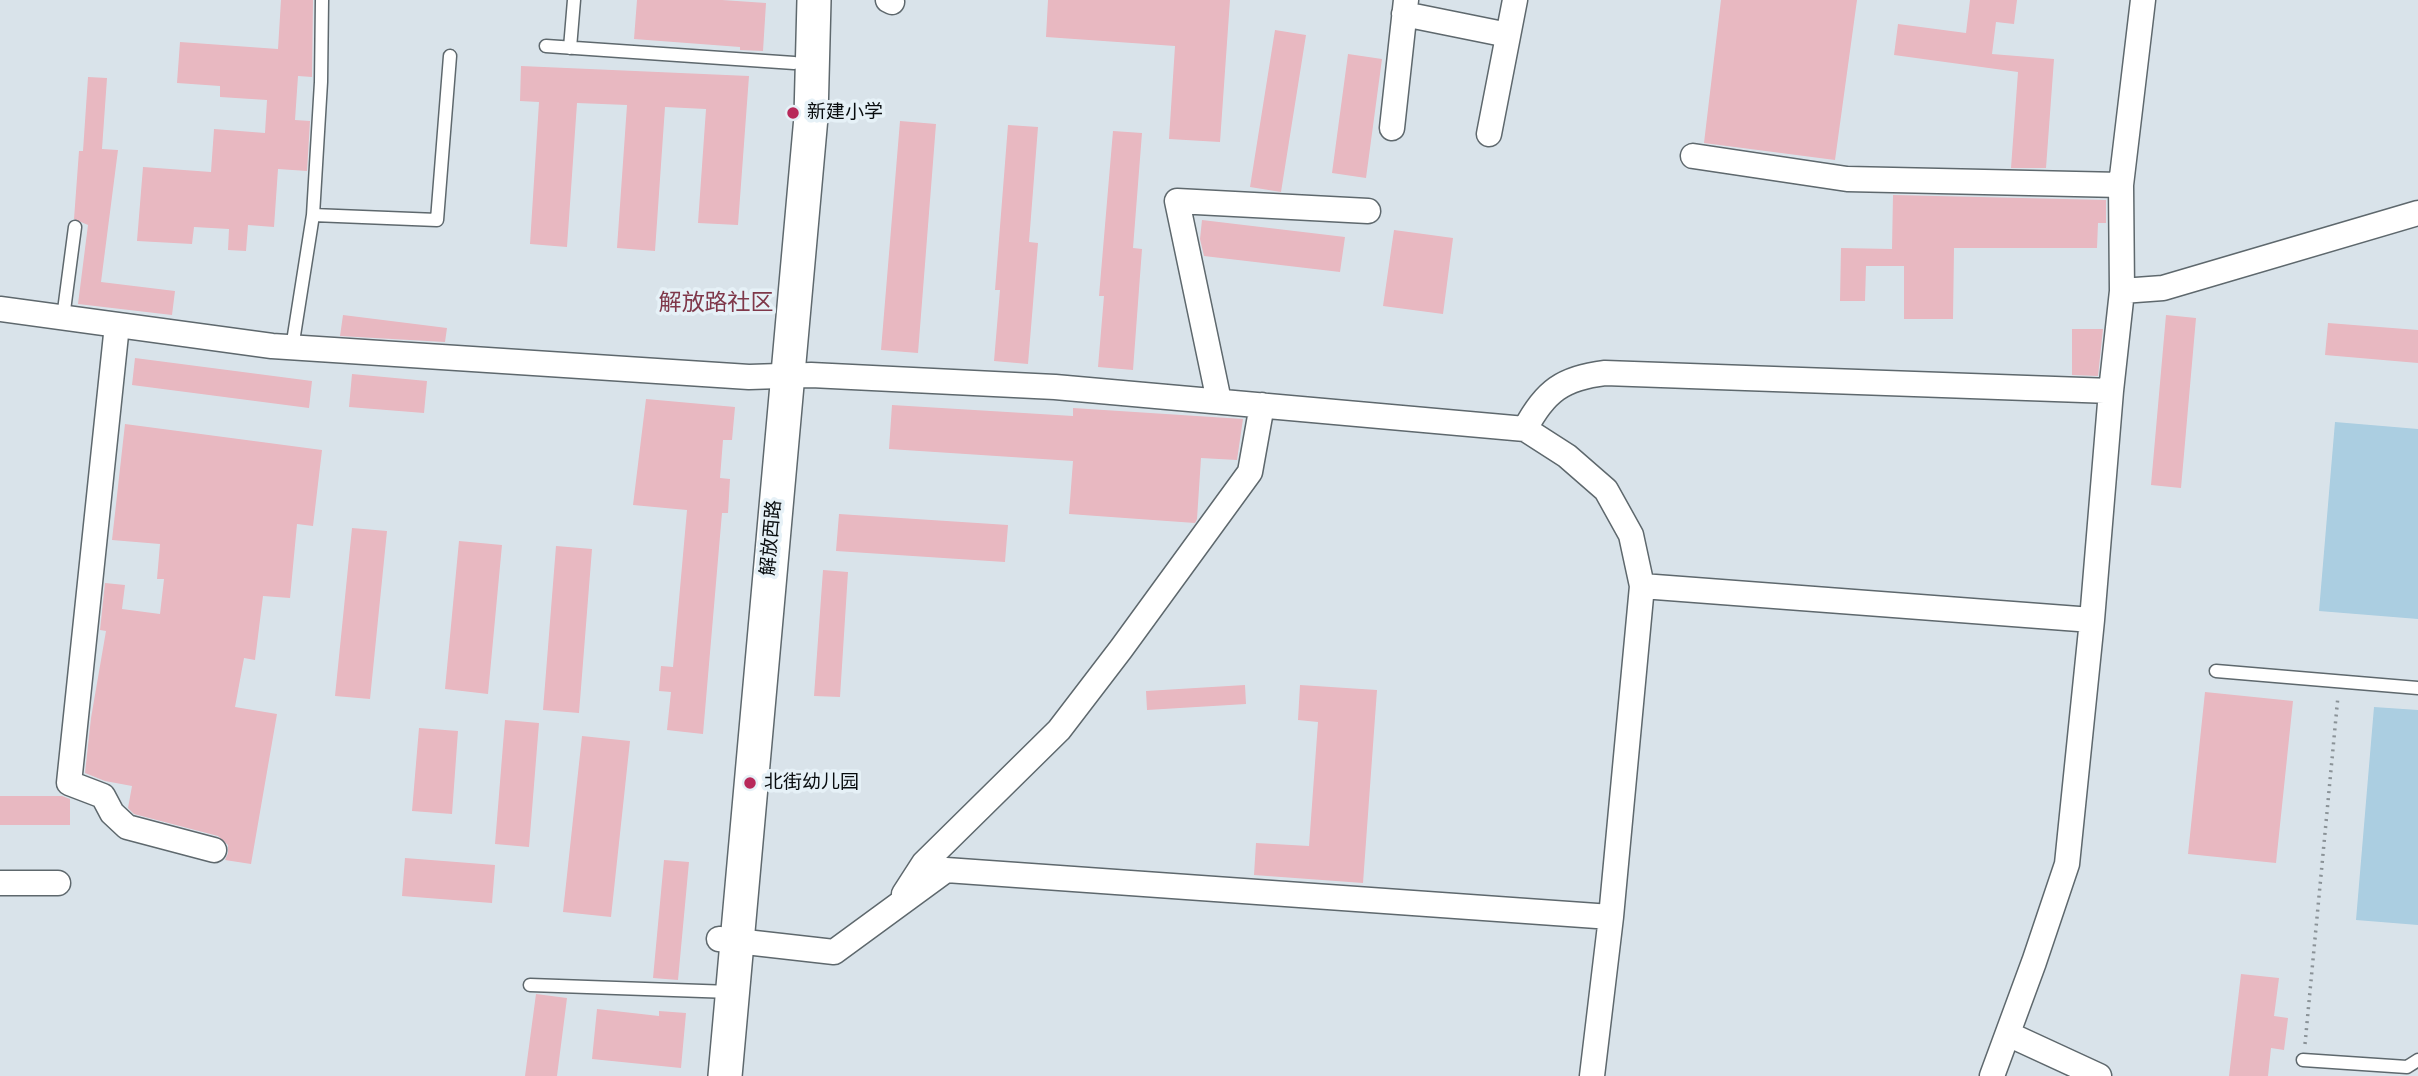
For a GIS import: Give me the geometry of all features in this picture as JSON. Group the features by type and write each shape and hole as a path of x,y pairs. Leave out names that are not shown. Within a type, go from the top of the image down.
{"street":[{"name":"解放西路","path":"725,1076 723,992 778,377 793,113 796,0"},
{"name":"解放西路","path":"778,377 811,117 814,0"},
{"path":"1489,134 1515,0"},
{"path":"1992,1076 2067,864 2122,291 2121,185 2143,0"},
{"path":"1392,128 1405,7 1508,35"},
{"path":"1693,156 1847,179 2121,185"},
{"path":"1219,401 1177,201 1368,211"},
{"path":"2122,291 2163,288 2418,213"},
{"path":"0,309 292,348 750,377 811,375 1055,387 1525,429 1567,456 1605,491 1631,535 1642,586 1611,917 1592,1076"},
{"path":"117,325 69,783 103,796 113,813 127,827 214,850"},
{"path":"1525,429 1537,405 1556,387 1579,376 1605,373 2111,391"},
{"path":"895,908 924,863 1059,730 1121,649 1250,472 1262,405"},
{"path":"1642,586 2092,620"},
{"path":"727,940 834,952 946,870 1611,917"},
{"path":"0,883 58,883"},
{"name":"解放西路","path":"707,1076 723,992"},
{"path":"2008,1034 2099,1076"}],"lane":[{"path":"292,348 313,215 321,82 322,0"},
{"path":"570,48 574,0"},
{"path":"546,46 794,63"},
{"path":"313,215 437,220 450,56"},
{"path":"63,318 75,227"},
{"path":"2216,671 2418,688"},
{"path":"530,985 723,992"},
{"path":"2303,1060 2407,1067 2418,1060"}],"path":[{"path":"2303,1060 2340,681"}],"shaded area":[{"path":"2335,422 2418,429 2418,619 2319,611"},
{"path":"2374,707 2418,710 2418,925 2356,920"}],"building":[{"path":"281,0 313,0 312,77 298,76 295,120 310,121 307,171 278,169 274,227 248,225 246,251 228,250 229,229 194,227 192,244 137,241 143,167 211,172 214,129 265,133 267,100 220,97 220,86 177,83 180,42 278,49"},
{"path":"637,0 766,3 763,51 634,39"},
{"path":"1048,0 1230,0 1220,142 1169,139 1175,46 1046,37"},
{"path":"1721,0 1857,0 1835,160 1704,143"},
{"path":"1970,0 2017,0 2014,24 1996,22 1992,54 2054,59 2046,168 2011,168 2018,72 1894,55 1898,24 1966,33"},
{"path":"1275,30 1306,35 1281,192 1250,187"},
{"path":"1348,54 1382,59 1366,178 1332,173"},
{"path":"521,66 749,76 738,225 698,223 706,109 665,107 655,251 617,248 627,105 577,103 567,247 530,244 539,102 520,101"},
{"path":"88,77 107,78 102,149 118,150 101,282 175,291 172,315 78,304 88,225 74,219 79,151 83,151"},
{"path":"900,121 936,124 918,353 881,350"},
{"path":"1008,125 1038,127 1029,242 1038,243 1028,364 994,361 1000,290 995,290"},
{"path":"1113,131 1142,133 1133,248 1142,249 1133,370 1098,367 1104,296 1099,296"},
{"path":"1893,195 2106,200 2106,223 2098,223 2097,248 1954,248 1953,319 1904,319 1904,266 1866,266 1865,301 1840,301 1841,248 1892,249"},
{"path":"1202,220 1345,237 1340,272 1204,256 1200,239"},
{"path":"1394,230 1453,238 1443,314 1383,306"},
{"path":"343,315 447,328 445,342 340,336"},
{"path":"2166,315 2196,318 2181,488 2151,485"},
{"path":"2328,323 2418,330 2418,363 2325,355"},
{"path":"2072,329 2103,329 2098,376 2072,375"},
{"path":"135,358 312,381 309,408 132,385"},
{"path":"352,374 427,381 424,413 349,407"},
{"path":"646,399 735,407 732,440 723,440 720,478 730,479 728,513 722,513 703,734 667,730 671,692 659,691 661,666 673,667 687,510 633,505"},
{"path":"892,405 1073,416 1073,408 1243,419 1237,460 1201,458 1195,523 1069,514 1073,461 889,449"},
{"path":"125,424 322,450 313,526 297,524 290,598 263,596 255,660 244,658 235,707 277,714 251,864 225,860 228,845 218,836 134,814 128,808 132,786 105,781 85,773 91,718 106,631 100,630 105,583 125,585 122,609 160,614 164,579 157,579 160,544 112,540"},
{"path":"839,514 1008,525 1005,562 836,551"},
{"path":"352,528 387,531 370,699 335,696"},
{"path":"459,541 502,545 488,694 445,689"},
{"path":"556,546 592,549 579,713 543,710"},
{"path":"823,570 848,572 840,697 814,696"},
{"path":"1245,685 1246,704 1147,710 1146,691"},
{"path":"1300,685 1377,690 1363,883 1254,875 1256,843 1309,846 1318,722 1298,720"},
{"path":"2205,692 2293,701 2276,863 2188,854"},
{"path":"505,720 539,723 529,847 495,844"},
{"path":"419,728 458,731 452,814 412,811"},
{"path":"582,736 630,741 611,917 563,912"},
{"path":"0,796 62,796 70,799 70,825 0,825"},
{"path":"405,858 495,865 492,903 402,896"},
{"path":"664,860 689,862 678,980 653,978"},
{"path":"2241,974 2279,978 2274,1016 2288,1018 2284,1050 2271,1048 2268,1076 2229,1076"},
{"path":"536,994 567,998 557,1076 525,1076"},
{"path":"597,1009 659,1016 659,1011 686,1013 681,1068 592,1059"}],"place":[{"name":"新建小学","path":"793,113"},
{"name":"北街幼儿园","path":"750,783"}],"district":[{"name":"解放路社区","path":"716,304"}]}
